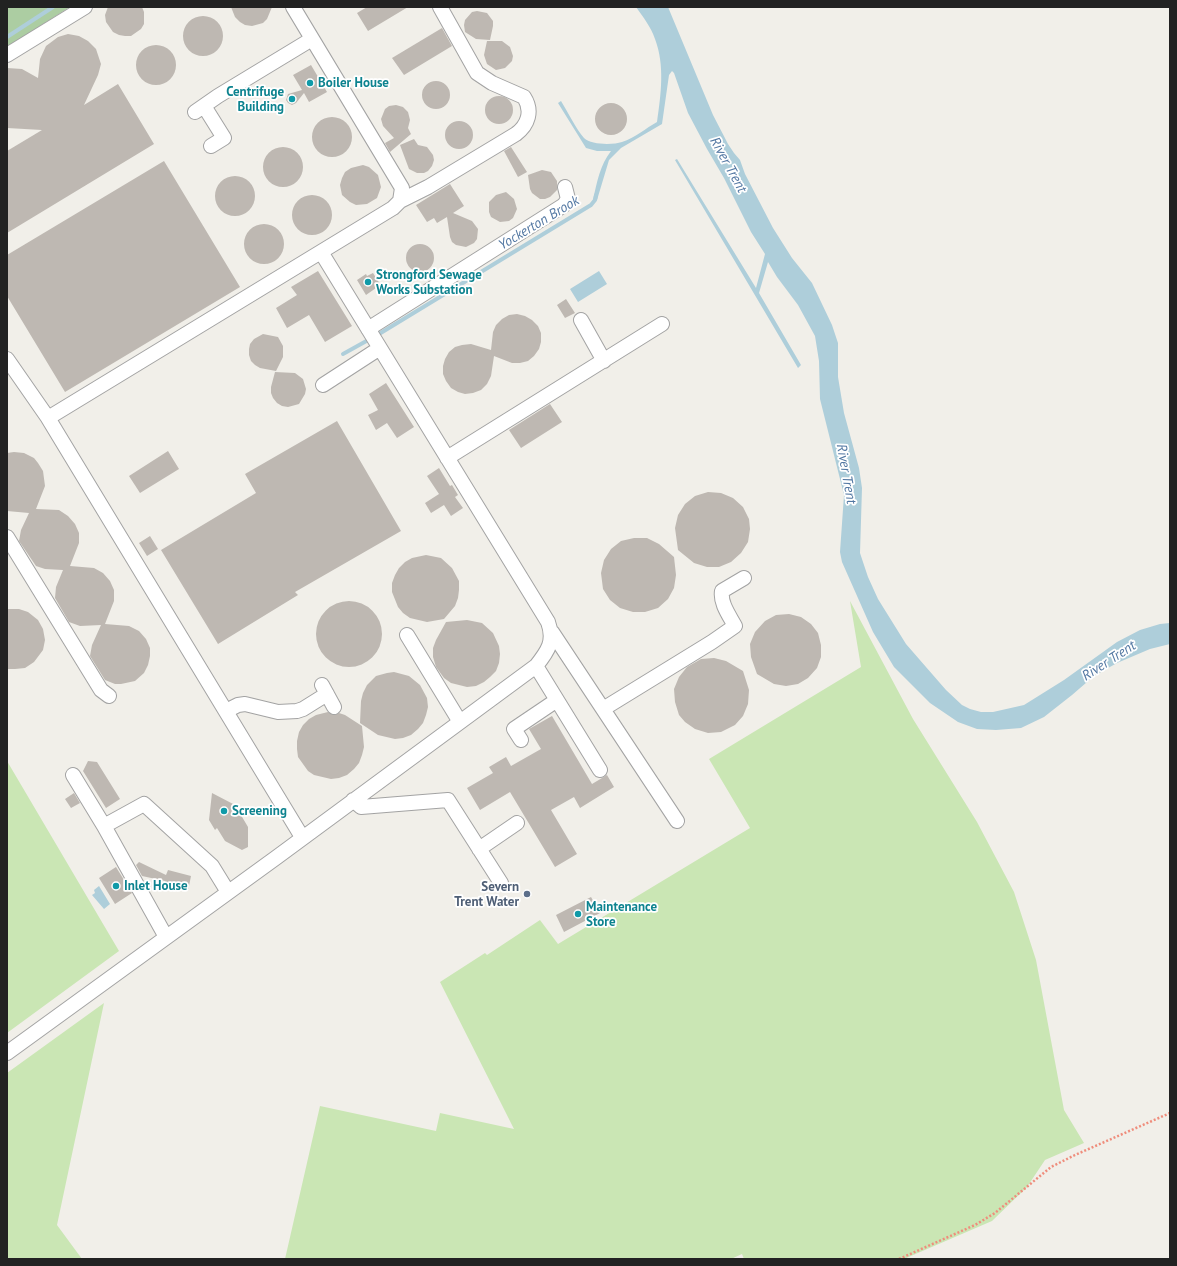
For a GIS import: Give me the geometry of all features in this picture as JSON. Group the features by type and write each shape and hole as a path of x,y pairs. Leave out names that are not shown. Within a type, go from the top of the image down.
{"lane":[{"path":"7,55 85,7"},
{"path":"293,7 402,188 400,201"},
{"path":"48,418 394,208 400,201 428,187 516,134 525,126 529,114 527,102 524,98 492,83 477,73 440,7"},
{"path":"212,146 224,138 199,109 312,39"},
{"path":"368,329 564,205 568,199 565,187"},
{"path":"321,252 548,622 552,632 677,821"},
{"path":"581,320 604,361"},
{"path":"448,458 662,324"},
{"path":"323,385 380,348"},
{"path":"7,359 48,418 302,837"},
{"path":"7,537 101,690 109,696"},
{"path":"603,709 712,642 735,626 722,602 721,596 722,591 744,578"},
{"path":"7,1052 536,666 550,648 552,632"},
{"path":"407,635 460,722"},
{"path":"536,666 600,770"},
{"path":"226,712 238,705 245,704 278,712 297,711 328,695"},
{"path":"521,740 514,729 557,700"},
{"path":"73,776 104,826 166,937"},
{"path":"353,800 361,807 448,800 501,883"},
{"path":"104,826 144,804 198,855 212,866 228,892"},
{"path":"479,849 517,823"}],"path":[{"path":"899,1259 975,1225 995,1213 1051,1167 1075,1154 1170,1113"}],"green space":[{"path":"7,7 70,7 7,47"},
{"path":"850,601 913,719 977,822 1014,892 1036,960 1064,1110 1084,1143 1045,1160 1027,1187 992,1221 904,1259 744,1259 742,1254 731,1259 285,1259 320,1106 436,1131 440,1113 514,1129 440,982 485,953 487,955 540,920 558,944 750,828 709,759 861,667"},
{"path":"7,761 119,951 7,1033"},
{"path":"104,1003 57,1225 82,1259 7,1259 7,1073"}],"water":[{"name":"River Trent","path":"636,7 668,7 713,115 728,144 740,160 745,174 773,228 792,258 812,283 832,325 838,343 838,377 844,413 859,468 862,488 860,553 868,577 878,599 906,644 946,690 962,705 981,712 993,712 1024,705 1064,680 1117,642 1140,630 1160,624 1170,623 1170,644 1150,649 1117,663 1094,676 1044,717 1021,728 996,730 977,729 958,722 930,703 894,667 873,632 842,562 840,552 844,495 820,399 819,361 815,336 798,305 777,277 768,262 759,293 801,365 798,368 675,160 677,159 756,288 765,254 751,232 724,178 688,113 672,71 669,75 662,124 621,148 609,160 597,200 593,200 602,168 611,151 597,151 586,148 558,103 561,101 584,138 597,143 613,144 622,142 657,122 661,91 660,59 658,49 647,22"},
{"path":"599,271 607,284 578,302 570,289"},
{"path":"99,886 110,904 104,909 92,895 95,893 94,890"}],"building":[{"path":"108,7 142,7 144,12 144,24 141,29 131,36 119,35 113,32 106,22 105,15"},
{"path":"231,7 272,7 267,19 263,23 252,26 245,25 240,22 235,17"},
{"path":"367,7 408,7 368,31 357,13"},
{"path":"477,11 487,13 493,21 490,40 476,39 465,32 465,20 472,12"},
{"path":"203,16 217,22 223,36 217,50 203,56 189,50 183,36 189,22"},
{"path":"442,28 452,46 404,75 392,58"},
{"path":"68,34 79,36 88,41 96,49 101,64 98,75 84,105 118,84 154,144 7,233 7,151 42,130 7,128 7,68 22,69 38,78 40,59 46,46 58,37"},
{"path":"487,41 502,41 510,47 513,56 512,61 505,68 496,70 487,64 484,55"},
{"path":"156,45 170,51 176,65 170,79 156,85 142,79 136,65 142,51"},
{"name":"Boiler House","path":"311,65 327,92 309,102 304,93 296,103 292,105 288,103 286,100 288,94 302,90 293,75"},
{"path":"436,81 446,85 450,95 446,105 436,109 426,105 422,95 426,85"},
{"path":"499,96 509,100 513,110 509,120 499,124 489,120 485,110 489,100"},
{"path":"608,103 614,103 624,110 627,119 626,125 620,132 614,135 608,135 598,128 595,122 595,116 602,106"},
{"path":"396,105 403,107 408,112 410,120 408,128 411,134 390,152 385,143 394,138 383,126 381,119 385,109 389,106"},
{"path":"328,117 336,117 343,120 349,126 352,137 349,148 343,154 336,157 328,157 321,154 315,148 312,141 312,133 315,126 321,120"},
{"path":"459,121 469,125 473,135 469,145 459,149 449,145 445,135 449,125"},
{"path":"414,139 418,145 427,147 433,155 434,160 432,166 424,173 417,173 409,169 400,145"},
{"path":"279,147 287,147 294,150 300,156 303,167 300,178 294,184 287,187 279,187 272,184 266,178 263,171 263,163 266,156 272,150"},
{"path":"511,147 527,172 518,177 504,151"},
{"path":"164,161 240,287 65,392 7,296 7,255"},
{"path":"363,165 369,167 378,175 381,187 377,198 367,204 356,205 342,195 340,185 345,172 351,168"},
{"path":"542,170 551,172 557,181 557,190 550,197 545,199 540,199 532,193 528,175"},
{"path":"231,176 239,176 246,179 252,185 255,196 252,207 246,213 239,216 231,216 224,213 218,207 215,200 215,192 218,185 224,179"},
{"path":"450,184 464,206 453,213 472,221 478,229 477,239 474,243 466,247 456,245 452,242 447,217 437,223 434,218 427,222 416,205"},
{"path":"506,192 514,199 517,209 513,218 509,221 500,222 491,217 489,212 489,202 496,195"},
{"path":"308,195 316,195 323,198 329,204 332,215 329,226 323,232 316,235 308,235 301,232 295,226 292,219 292,211 295,204 301,198"},
{"path":"260,224 268,224 275,227 281,233 284,244 281,255 275,261 268,264 260,264 253,261 247,255 244,248 244,240 247,233 253,227"},
{"path":"420,244 430,248 434,258 430,268 420,272 410,268 406,258 410,248"},
{"path":"318,271 352,326 325,342 309,315 287,328 276,308 297,295 291,287"},
{"name":"Strongford Sewage Works Substation","path":"373,273 380,284 366,295 357,280 366,274 367,276"},
{"path":"566,299 575,313 565,318 557,305"},
{"path":"517,314 532,320 538,326 541,333 539,349 534,356 528,361 512,363 494,356 491,376 487,384 481,390 465,394 451,388 443,374 443,366 449,352 455,347 471,344 491,350 493,332 496,325 509,315"},
{"path":"263,334 278,337 283,346 283,357 276,371 260,368 251,361 249,355 250,344 254,339"},
{"path":"275,372 295,373 303,379 306,389 305,394 299,404 288,407 282,406 273,398 271,387"},
{"path":"386,383 414,427 397,438 387,423 376,430 368,415 378,410 369,394"},
{"path":"550,404 562,422 521,448 509,430"},
{"path":"337,421 401,531 295,592 298,595 218,644 161,550 256,493 245,474"},
{"path":"168,451 179,469 140,493 129,476"},
{"path":"7,453 24,453 34,458 43,471 45,486 36,509 59,510 68,516 75,524 79,533 79,543 70,566 94,568 103,573 110,581 114,590 114,601 105,624 129,626 139,631 146,639 150,648 148,665 144,673 135,681 115,684 105,680 90,656 92,645 101,625 80,626 69,622 55,598 56,587 63,570 45,569 36,566 19,541 21,530 29,513 7,511"},
{"path":"439,468 450,486 452,485 458,495 455,497 463,508 451,516 444,505 431,513 425,503 439,494 427,476"},
{"path":"708,492 721,493 733,498 743,507 749,519 750,529 748,542 741,553 731,562 719,567 707,567 694,563 678,550 675,528 678,515 685,504 695,496"},
{"path":"150,536 158,549 147,556 139,543"},
{"path":"634,538 647,538 659,544 674,557 676,575 674,588 668,599 658,608 645,612 633,612 620,608 610,600 603,589 601,573 604,560 611,549 621,541"},
{"path":"426,555 441,558 452,568 459,581 458,598 455,606 444,619 427,622 410,618 403,613 398,607 392,592 392,583 399,568 412,558"},
{"path":"342,601 356,601 368,606 377,615 382,627 380,647 373,658 356,667 342,667 330,662 321,653 316,641 316,627 321,615 330,606"},
{"path":"7,609 19,609 28,612 38,620 43,629 45,640 43,650 34,662 25,668 7,669"},
{"path":"789,614 801,617 811,624 818,633 821,645 821,657 817,668 808,678 798,684 786,686 774,684 757,674 751,657 750,644 755,632 765,621 776,615"},
{"path":"467,620 482,623 493,633 499,646 500,654 496,671 490,677 476,686 467,687 451,683 444,678 436,667 433,657 433,648 446,622"},
{"path":"714,658 726,661 743,671 749,690 748,704 743,716 735,725 721,732 708,733 695,729 685,722 679,715 675,702 674,689 679,677 687,667 701,659"},
{"path":"394,672 409,676 420,685 427,698 428,707 423,723 418,729 411,735 395,739 378,735 360,723 361,701 367,685 376,676"},
{"path":"328,712 333,715 339,713 345,715 362,726 364,747 359,763 354,769 347,775 331,779 314,775 308,771 298,757 297,749 299,732 303,725 316,715"},
{"path":"552,716 592,784 607,775 614,787 580,808 574,797 551,810 577,854 555,867 510,792 480,810 467,788 493,773 489,767 506,757 511,766 541,749 529,729"},
{"path":"88,761 97,762 120,799 106,808 83,771"},
{"path":"74,793 80,803 71,808 65,799"},
{"name":"Screening","path":"212,793 235,805 248,827 248,847 242,850 225,841 217,828 215,830 209,820"},
{"path":"139,862 166,875 168,870 191,876 188,891 164,885 165,881 142,876 136,865"},
{"name":"Inlet House","path":"116,867 132,893 115,904 99,878"},
{"name":"Maintenance Store","path":"591,897 600,913 564,932 556,915"}],"waterway":[{"path":"7,37 53,7"},
{"name":"Yockerton Brook","path":"379,334 591,205 595,200 596,195"},
{"name":"Yockerton Brook","path":"343,354 370,339"}],"place":[{"name":"Boiler House","path":"310,83"},
{"name":"Centrifuge Building","path":"292,99"},
{"name":"Strongford Sewage Works Substation","path":"368,282"},
{"name":"Screening","path":"224,811"},
{"name":"Inlet House","path":"116,886"},
{"name":"Severn Trent Water","path":"527,894"},
{"name":"Maintenance Store","path":"578,914"}]}
